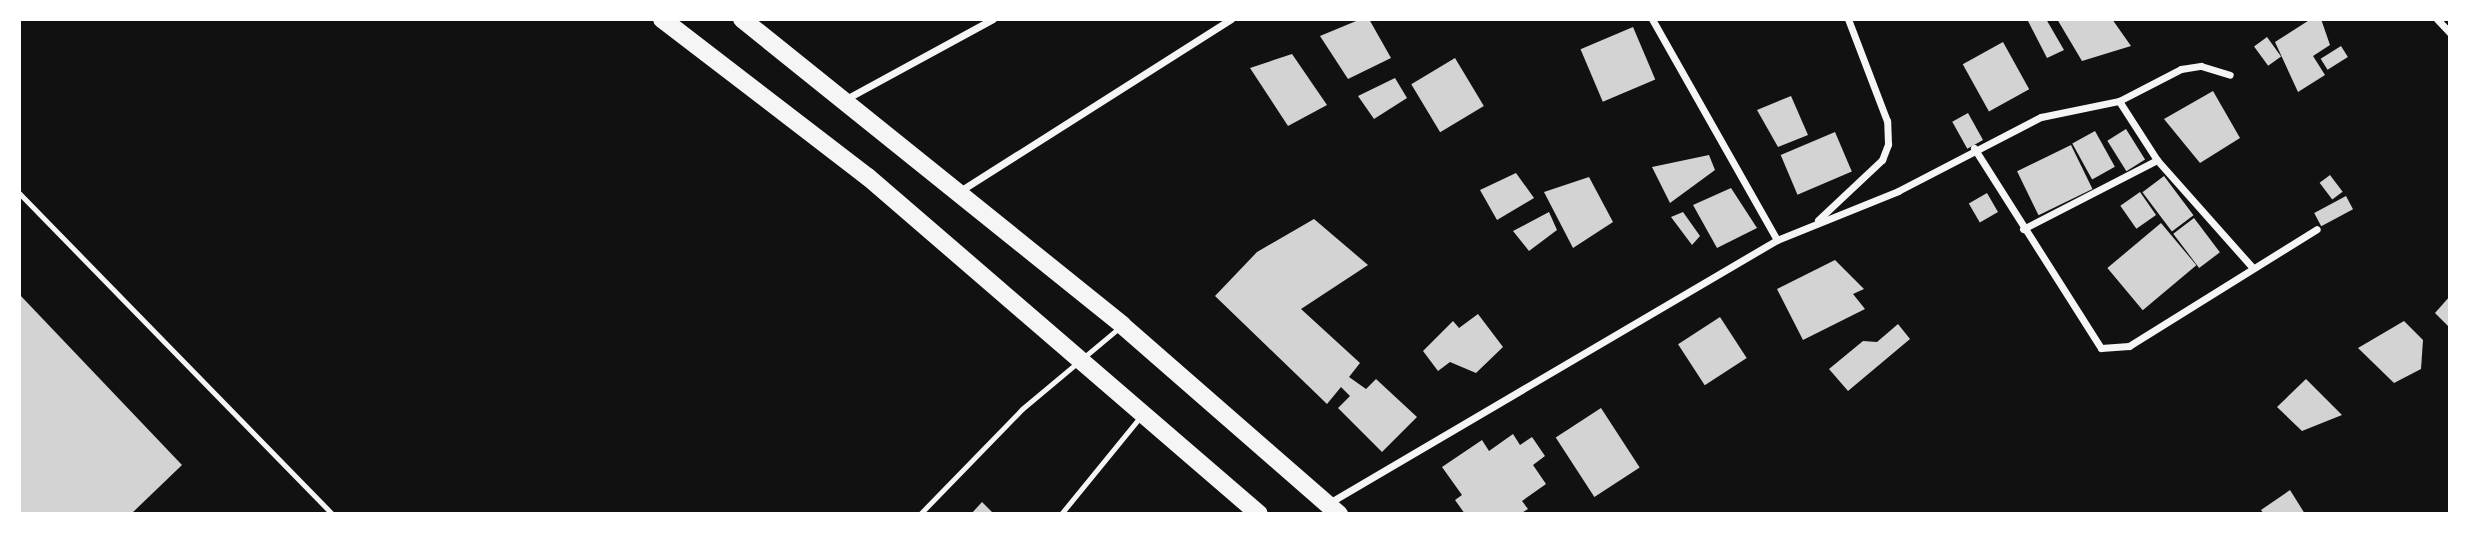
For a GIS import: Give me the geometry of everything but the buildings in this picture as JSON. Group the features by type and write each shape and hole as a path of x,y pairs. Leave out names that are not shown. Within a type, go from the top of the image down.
{"main road":[{"path":"662,19 867,177 1079,363 1259,514"},
{"path":"742,19 846,99 1122,325 1334,509"}],"street":[{"path":"846,99 993,19"},
{"path":"960,191 1231,19"},
{"path":"1652,19 1777,240"},
{"path":"1815,223 1882,160 1888,144 1887,121 1848,19"},
{"path":"2437,19 2450,33"},
{"path":"1334,509 1777,240 1898,191 1974,148 2041,117 2119,101 2180,69 2201,66 2230,75"},
{"path":"2119,101 2157,160 2252,267"},
{"path":"1974,148 2101,348 2129,346 2317,229"},
{"path":"2023,229 2157,160"}],"lane":[{"path":"19,193 332,514"},
{"path":"920,514 1022,409 1122,325"},
{"path":"1061,514 1143,415"}]}
